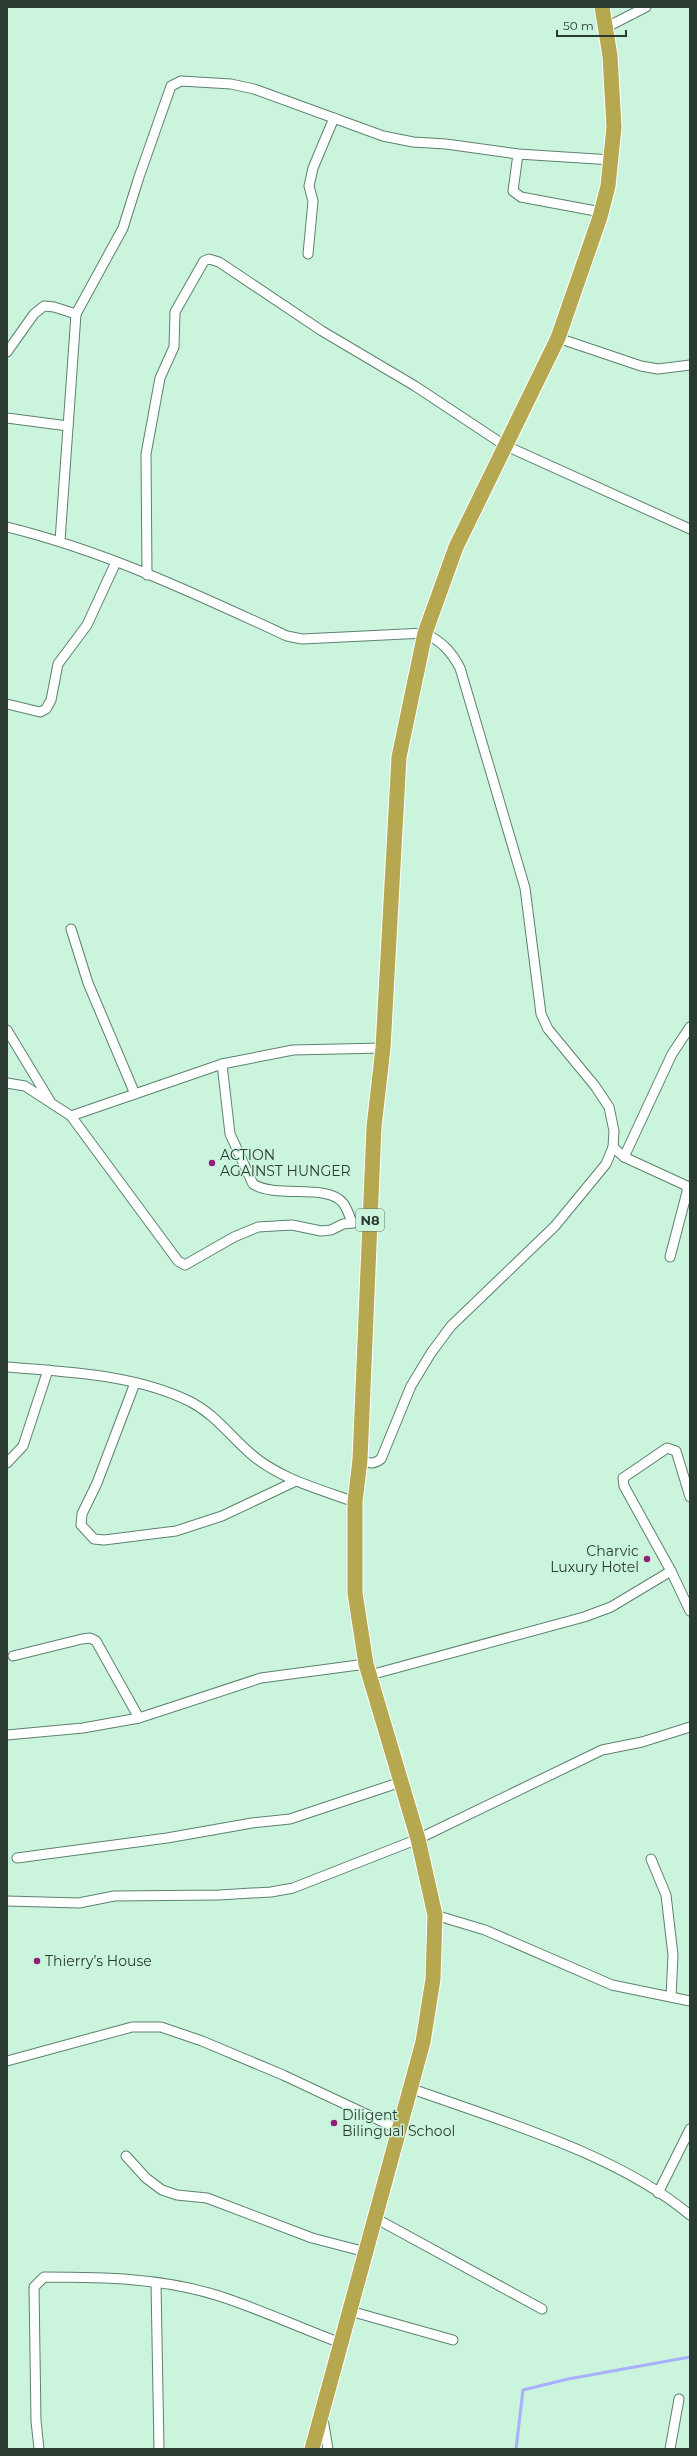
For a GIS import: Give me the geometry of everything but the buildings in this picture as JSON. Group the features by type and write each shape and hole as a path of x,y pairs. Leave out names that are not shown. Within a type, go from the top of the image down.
{"highway":[{"name":"N8","path":"312,2449 398,2129 423,2042 433,1979 435,1915 418,1839 368,1669 355,1593 355,1502 360,1460 374,1127 383,1048 399,757 425,633 456,547 504,445 558,338 588,256 601,212 612,160 614,127 606,27 602,7"}],"street":[{"path":"606,27 646,7"},
{"path":"60,540 76,314 123,228 139,176 171,86 175,83 180,81 216,83 254,88 383,136 413,142 446,144 518,154 612,160"},
{"path":"308,254 313,201 309,186 313,168 334,118"},
{"path":"518,154 513,191 516,194 521,197 601,212"},
{"path":"147,575 146,454 160,378 174,347 175,312 204,261 209,259 219,262 322,331 416,386 504,445 690,529"},
{"path":"7,352 34,314 44,306 54,307 76,314"},
{"path":"558,338 641,366 658,368 690,365"},
{"path":"7,418 68,426"},
{"path":"7,527 60,540 190,591 287,636 313,639 425,633 438,640 451,652 465,683 525,888 541,1014 548,1029 595,1086 609,1107 614,1131 613,1147 606,1164 555,1226 451,1326 411,1386 381,1459 376,1463 369,1464 360,1460"},
{"path":"7,704 40,712 46,709 51,700 58,664 87,625 116,562"},
{"path":"71,928 88,983 135,1094"},
{"path":"624,1157 672,1054 690,1027"},
{"path":"7,1030 51,1102"},
{"path":"71,1116 222,1064 293,1050 383,1048"},
{"path":"222,1064 230,1134 253,1184 266,1190 334,1196 343,1203 352,1223"},
{"path":"7,1083 25,1086 71,1116 178,1261 185,1265 234,1237 258,1227 292,1225 321,1231 352,1223 370,1221"},
{"path":"613,1147 624,1157 687,1186 688,1192 670,1257"},
{"path":"7,1366 95,1374 135,1383 188,1400 211,1414 251,1454 275,1471 296,1481 355,1502"},
{"path":"7,1463 23,1446 48,1370"},
{"path":"135,1383 97,1483 82,1514 81,1525 94,1539 104,1540 176,1531 222,1516 296,1481"},
{"path":"690,1497 676,1451 673,1449 667,1448 623,1478 624,1486 671,1571 690,1611"},
{"path":"7,1735 83,1728 139,1718 261,1678 368,1669 584,1617 612,1607 671,1571"},
{"path":"13,1656 90,1638 96,1641 139,1718"},
{"path":"7,1901 79,1903 114,1896 219,1896 271,1892 293,1888 418,1839 602,1750 642,1742 690,1727"},
{"path":"17,1858 167,1838 252,1823 290,1820 401,1782"},
{"path":"651,1859 666,1895 673,1955 671,1997"},
{"path":"435,1915 485,1930 612,1985 690,2001"},
{"path":"7,2061 132,2028 161,2027 283,2075 398,2129"},
{"path":"410,2088 543,2137 627,2172 690,2215"},
{"path":"658,2193 690,2129"},
{"path":"126,2156 146,2178 162,2190 176,2195 207,2198 312,2238 366,2252"},
{"path":"375,2218 542,2309"},
{"path":"39,2449 36,2421 34,2287 38,2281 44,2277 108,2277 156,2283 218,2296 340,2343"},
{"path":"156,2283 159,2449"},
{"path":"350,2311 453,2340"},
{"path":"670,2449 679,2399"},
{"path":"322,2415 328,2449"}],"waterway":[{"path":"516,2449 523,2390 568,2379 690,2357"}],"place":[{"name":"ACTION AGAINST HUNGER","path":"212,1163"},
{"name":"Charvic Luxury Hotel","path":"647,1559"},
{"name":"Thierry’s House","path":"37,1961"},
{"name":"Diligent Bilingual School","path":"334,2123"}]}
